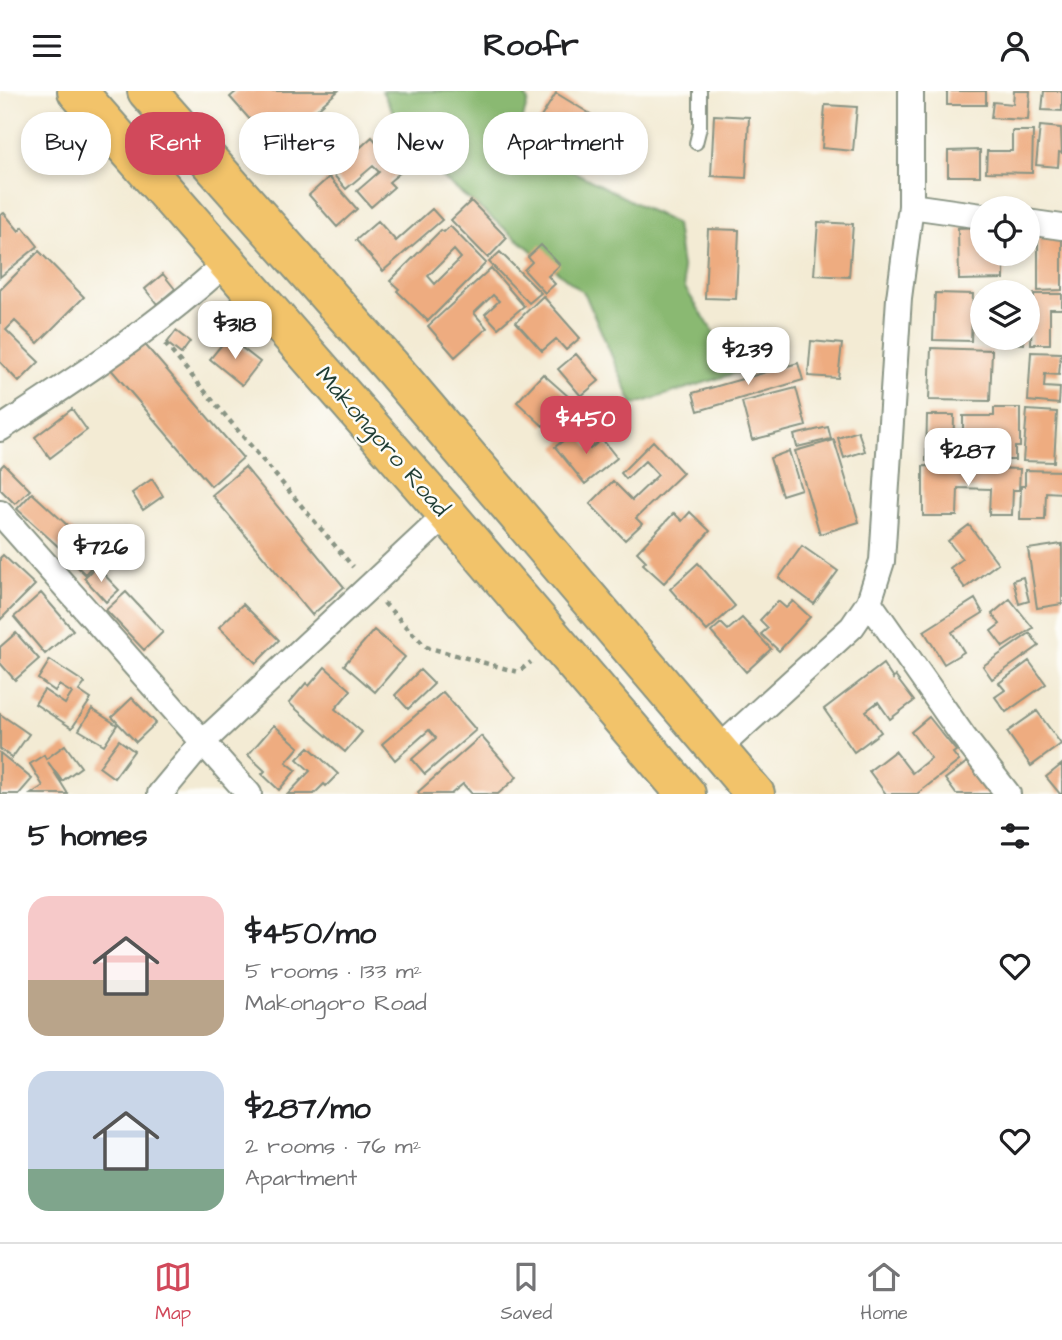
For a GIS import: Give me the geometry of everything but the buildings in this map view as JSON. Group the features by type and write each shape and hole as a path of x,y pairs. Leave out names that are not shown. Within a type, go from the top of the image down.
{"main road":[{"name":"Makongoro Road","path":"77,91 447,513 686,794"},
{"path":"147,91 395,371 755,794"}],"street":[{"path":"718,750 852,627 869,602 882,561 899,298 911,206 911,91"},
{"path":"911,206 970,214"},
{"path":"1040,224 1062,227"},
{"path":"0,429 150,327 188,299 227,263"},
{"path":"0,513 249,794"},
{"path":"160,794 204,741 307,641 447,513"},
{"path":"869,602 963,736 1008,794"}],"lane":[{"path":"696,143 700,127 700,91"}],"path":[{"path":"150,327 369,586 426,647 518,673 556,642"}],"green space":[{"path":"382,91 522,91 528,101 525,112 483,112 483,175 580,175 676,224 685,288 739,372 633,405 585,294 439,175 469,175 469,112 393,112"}]}
